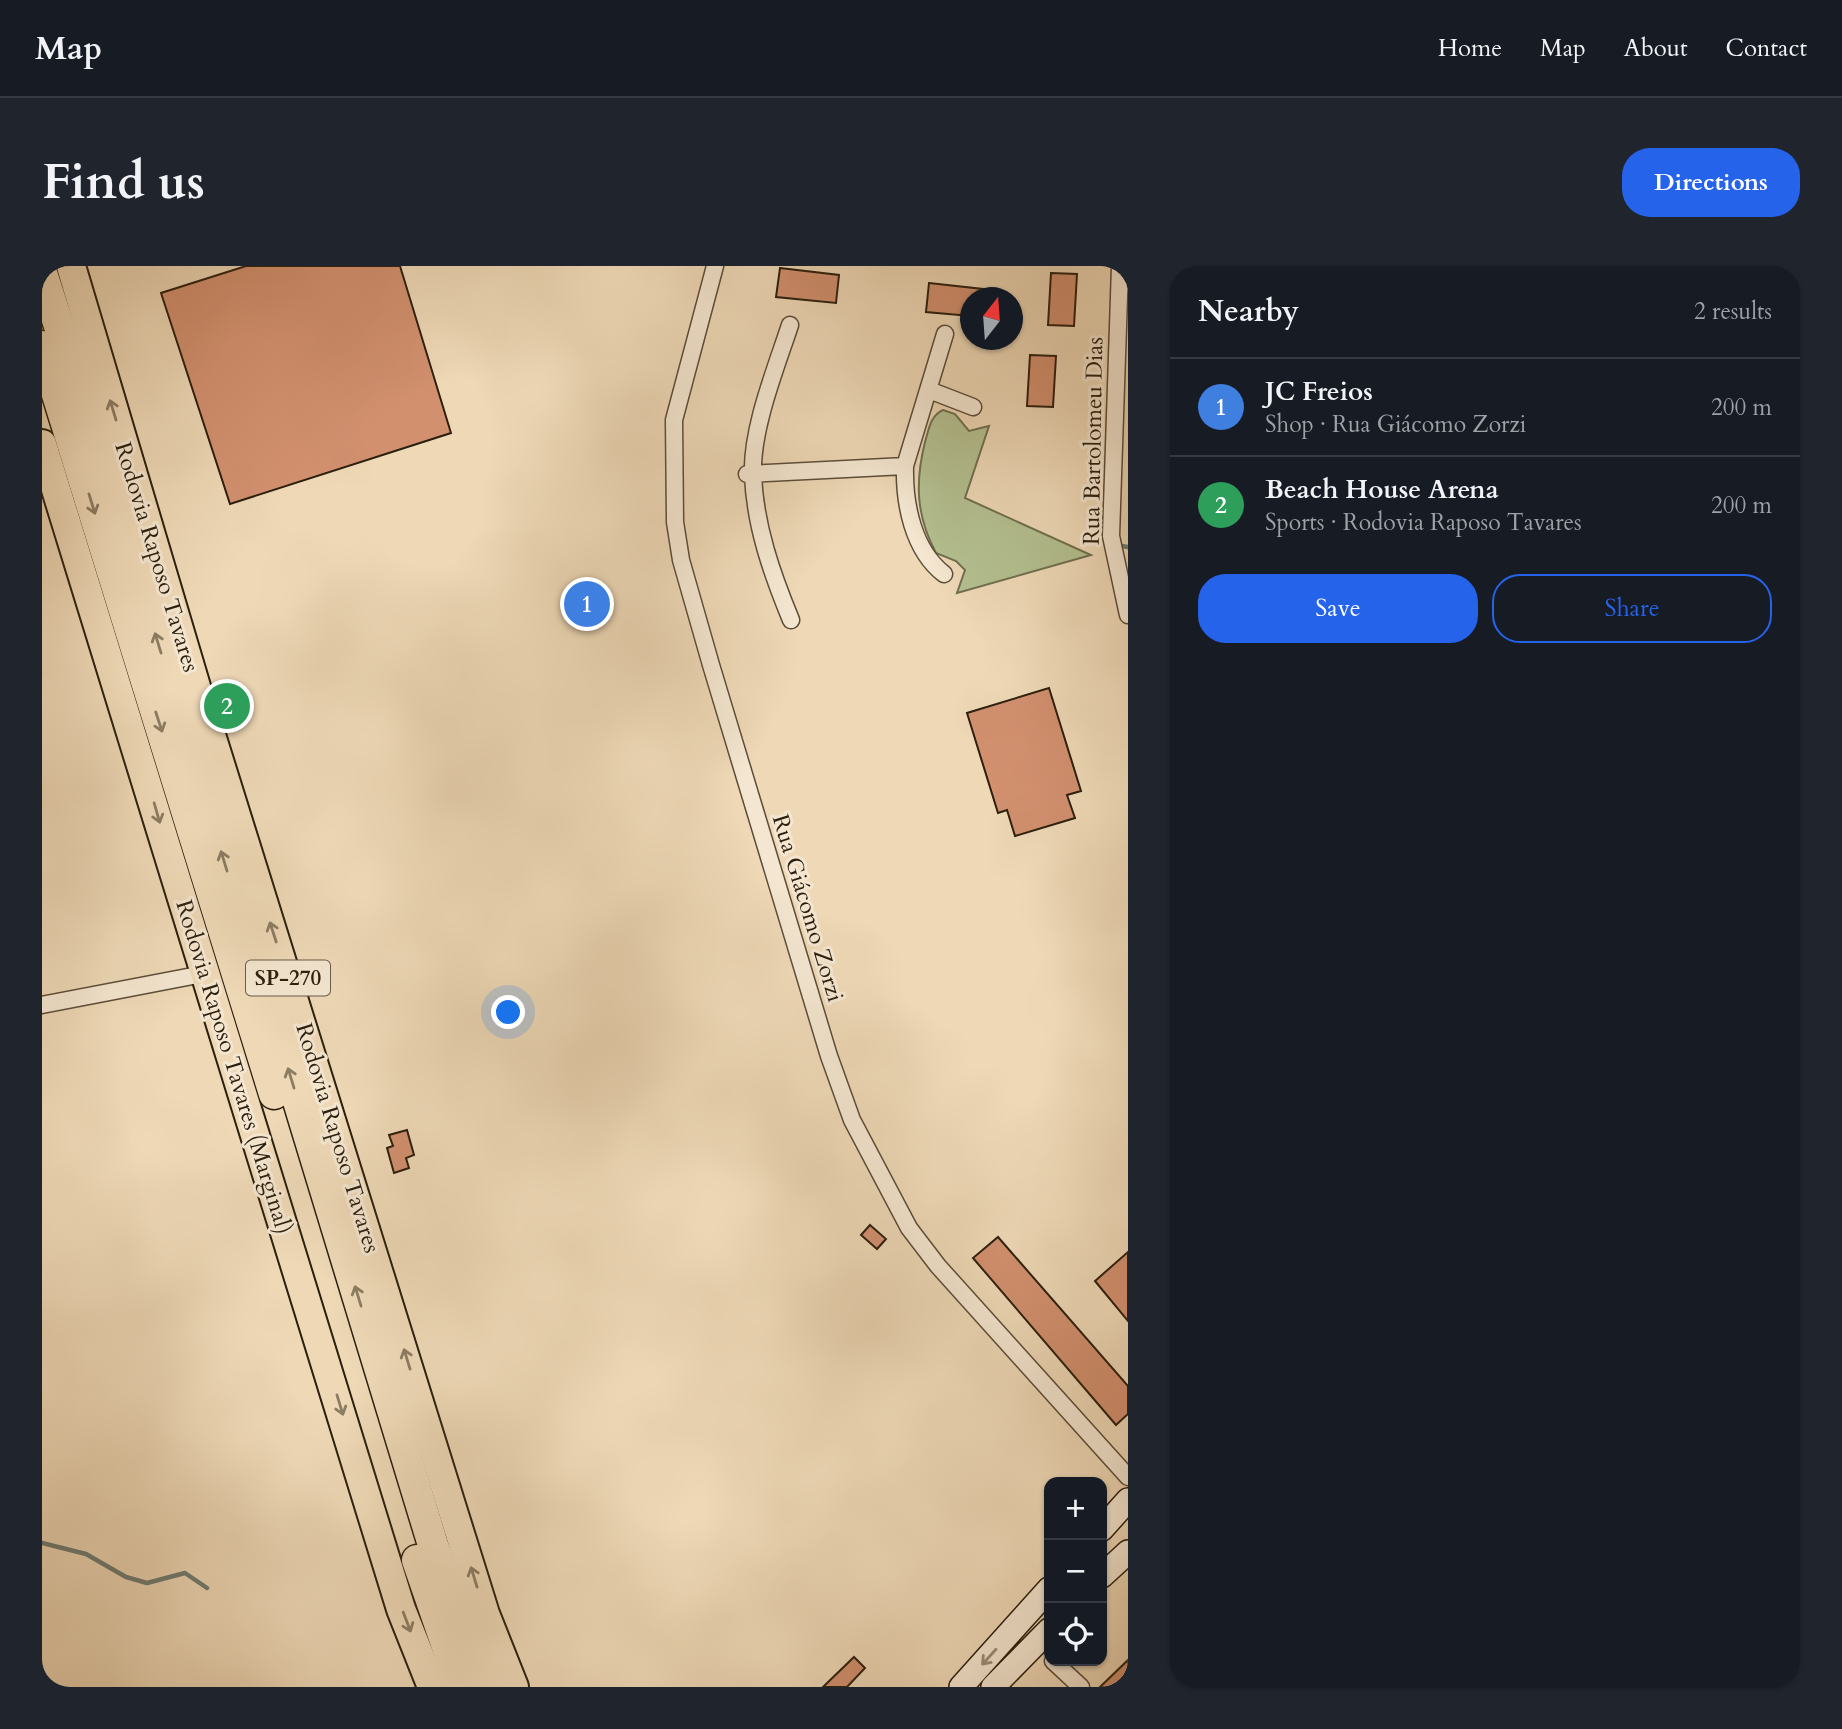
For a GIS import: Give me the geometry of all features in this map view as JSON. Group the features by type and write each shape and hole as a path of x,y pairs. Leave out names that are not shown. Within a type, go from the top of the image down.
{"highway":[{"name":"Rodovia Raposo Tavares","path":"71,266 197,690 485,1614 514,1687"},
{"name":"Rodovia Raposo Tavares","path":"42,273 117,506 433,1545 484,1687"},
{"name":"Rodovia Raposo Tavares","path":"42,346 421,1573 461,1687"},
{"name":"Rodovia Raposo Tavares (Marginal)","path":"42,444 135,738 203,974 401,1608 432,1687"},
{"path":"485,1614 525,1687"}],"main road":[{"path":"1107,1524 1128,1500"},
{"path":"1107,1571 1128,1552"},
{"path":"961,1687 1044,1595"},
{"path":"1026,1616 1027,1633 1044,1646"},
{"path":"993,1687 1044,1650"}],"street":[{"name":"Rua Giácomo Zorzi","path":"715,266 674,420 675,522 681,560 711,665 829,1056 852,1121 909,1228 938,1266 1128,1477"},
{"name":"Rua Bartolomeu Dias","path":"1120,266 1111,536 1128,615"},
{"path":"790,325 773,376 750,474 770,568 791,620"},
{"path":"944,574 929,562 920,547 905,489 905,466 945,334"},
{"path":"929,390 973,407"},
{"path":"750,474 905,466"},
{"path":"42,1005 203,974"},
{"path":"1063,1666 1081,1687"}],"green space":[{"path":"943,410 955,414 969,431 989,426 965,498 1091,555 957,593 965,570 956,561 936,553 924,526 919,499 925,442 933,419"}],"building":[{"path":"246,266 400,266 451,433 230,504 161,293"},
{"path":"780,268 839,275 836,303 776,297"},
{"path":"1051,273 1077,274 1074,326 1048,325"},
{"path":"929,283 965,287 960,287 960,315 926,312"},
{"path":"1030,355 1056,356 1053,407 1027,406"},
{"path":"1049,688 1081,791 1067,795 1075,818 1015,836 1007,810 998,813 967,713"},
{"path":"407,1130 414,1155 406,1158 409,1168 394,1173 387,1148 393,1146 389,1135"},
{"path":"870,1225 886,1239 877,1249 861,1235"},
{"path":"998,1237 1128,1386 1128,1414 1116,1425 973,1258"},
{"path":"1128,1252 1128,1321 1095,1281"},
{"path":"854,1657 865,1668 847,1687 823,1687"},
{"path":"1128,1660 1128,1687 1100,1687"}],"waterway":[{"path":"1122,546 1128,547"},
{"path":"42,1543 86,1554 126,1577 147,1583 185,1573 207,1588"}],"place":[{"name":"JC Freios","path":"587,604"},
{"name":"Beach House Arena","path":"227,706"}]}
